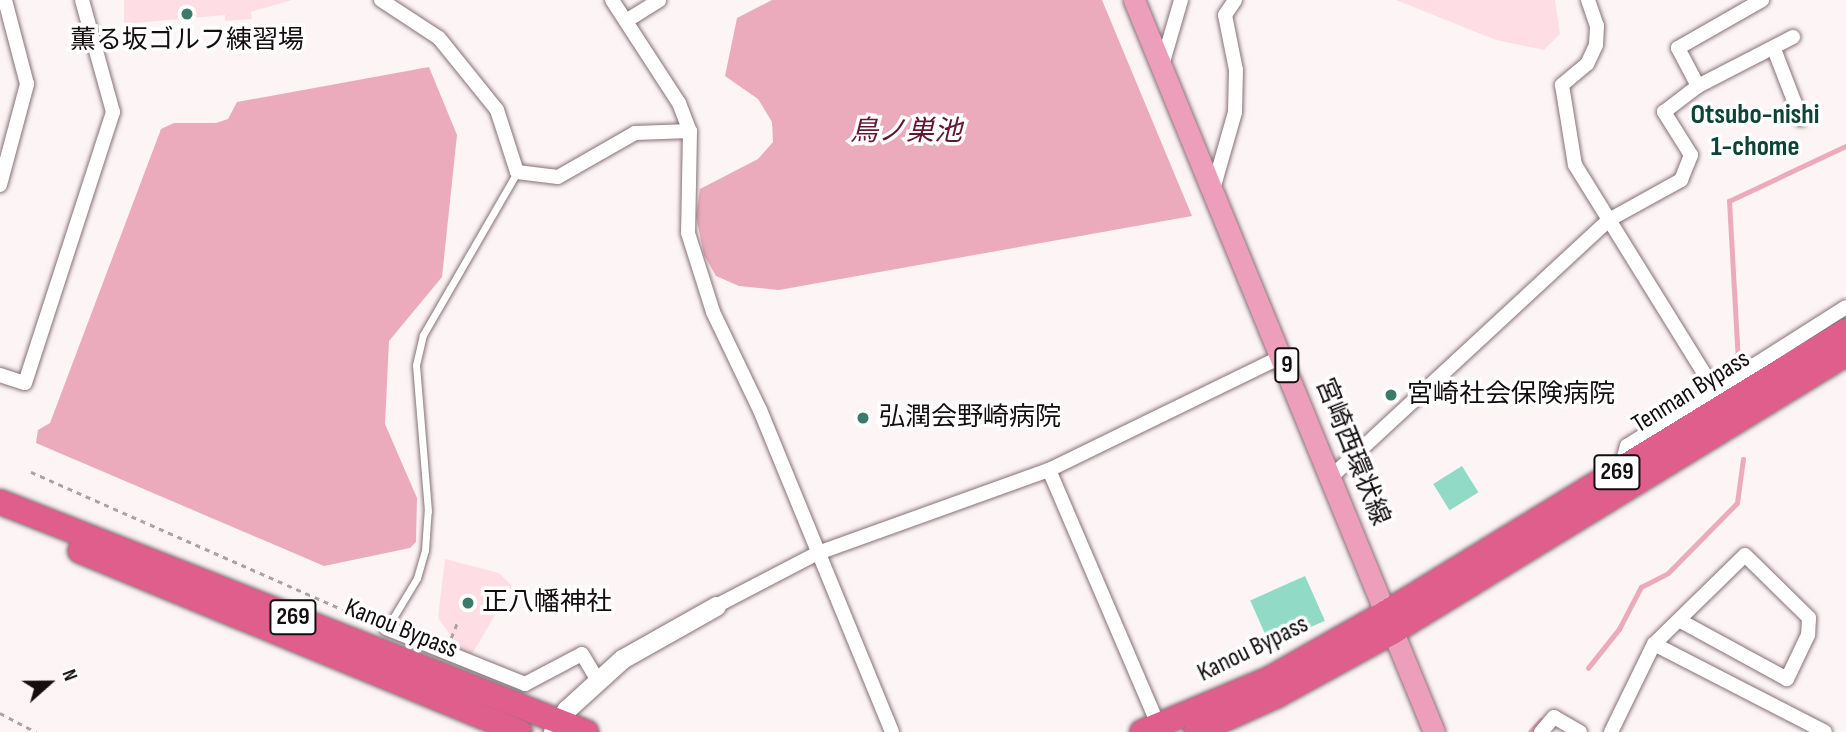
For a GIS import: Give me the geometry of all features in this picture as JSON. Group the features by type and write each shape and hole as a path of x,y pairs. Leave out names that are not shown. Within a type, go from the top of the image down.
{"highway":[{"name":"Tenman Bypass","path":"1391,621 1621,470 1846,331"},
{"name":"Tenman Bypass","path":"1391,621 1846,354"},
{"name":"Kanou Bypass","path":"0,502 556,728 586,732"},
{"name":"Kanou Bypass","path":"0,519 520,732"},
{"name":"Kanou Bypass","path":"1150,729 1270,678 1391,621"},
{"name":"Kanou Bypass","path":"1196,732 1276,696 1391,621"}],"main road":[{"name":"宮崎西環状線","path":"1134,0 1212,193 1283,356 1434,732"}],"street":[{"path":"0,185 27,84 5,0"},
{"path":"0,376 24,383 113,112 82,0"},
{"path":"381,0 439,38 498,110 517,172 558,177 635,133 690,131"},
{"path":"612,0 679,103 690,131 688,233 713,312 818,553 892,732"},
{"path":"626,21 659,0"},
{"path":"1161,69 1181,0"},
{"path":"1212,193 1235,113 1236,70 1225,15 1235,0"},
{"path":"1588,0 1597,26 1596,45 1587,64 1562,85 1575,165 1607,221 1716,391"},
{"path":"1698,86 1678,48 1762,0"},
{"path":"1331,477 1607,221 1681,180 1691,155 1664,112 1698,86 1774,50 1793,37"},
{"path":"1774,50 1801,119"},
{"path":"1621,470 1627,446 1846,307"},
{"path":"556,728 597,679 646,643 818,553 1049,470 1283,356"},
{"path":"1049,470 1150,729"},
{"path":"1611,732 1654,644 1745,555 1809,618 1808,635 1787,679 1679,620"},
{"path":"386,628 525,684 582,654 597,679"},
{"path":"1654,644 1825,732"},
{"path":"1541,732 1554,717 1580,732"}],"lane":[{"path":"386,628 417,578 425,550 428,512 416,374 423,335 517,172"}],"path":[{"path":"31,472 386,628"},
{"path":"0,713 36,732"}],"shaded area":[{"name":"薫る坂ゴルフ練習場","path":"124,0 292,0 251,12 252,19 225,21 225,15 124,24"},
{"path":"1396,0 1555,0 1560,34 1544,50 1496,40"},
{"path":"445,559 499,573 512,586 472,654 461,650 438,618"}],"water":[{"name":"鳥ノ巣池","path":"772,0 1102,0 1192,216 779,290 739,286 716,276 704,255 696,216 700,189 758,159 773,142 772,122 758,99 725,76 737,18"},
{"path":"429,67 457,135 442,277 389,341 385,424 417,498 416,542 410,548 324,566 36,443 38,430 50,423 161,129 174,123 216,123 228,119 237,102"}],"building":[{"path":"1462,466 1478,492 1450,510 1433,484"},
{"path":"1305,576 1325,621 1270,645 1250,600"}],"waterway":[{"path":"1738,362 1729,201 1846,146"},
{"path":"1588,668 1619,629 1641,587 1668,573 1737,503 1743,459"},
{"path":"1530,732 1541,720"}],"place":[{"name":"薫る坂ゴルフ練習場","path":"187,14"},
{"name":"宮崎社会保険病院","path":"1391,395"},
{"name":"弘潤会野崎病院","path":"863,418"},
{"name":"正八幡神社","path":"468,603"}],"district":[{"name":"Otsubo-nishi 1-chome","path":"1755,131"}]}
